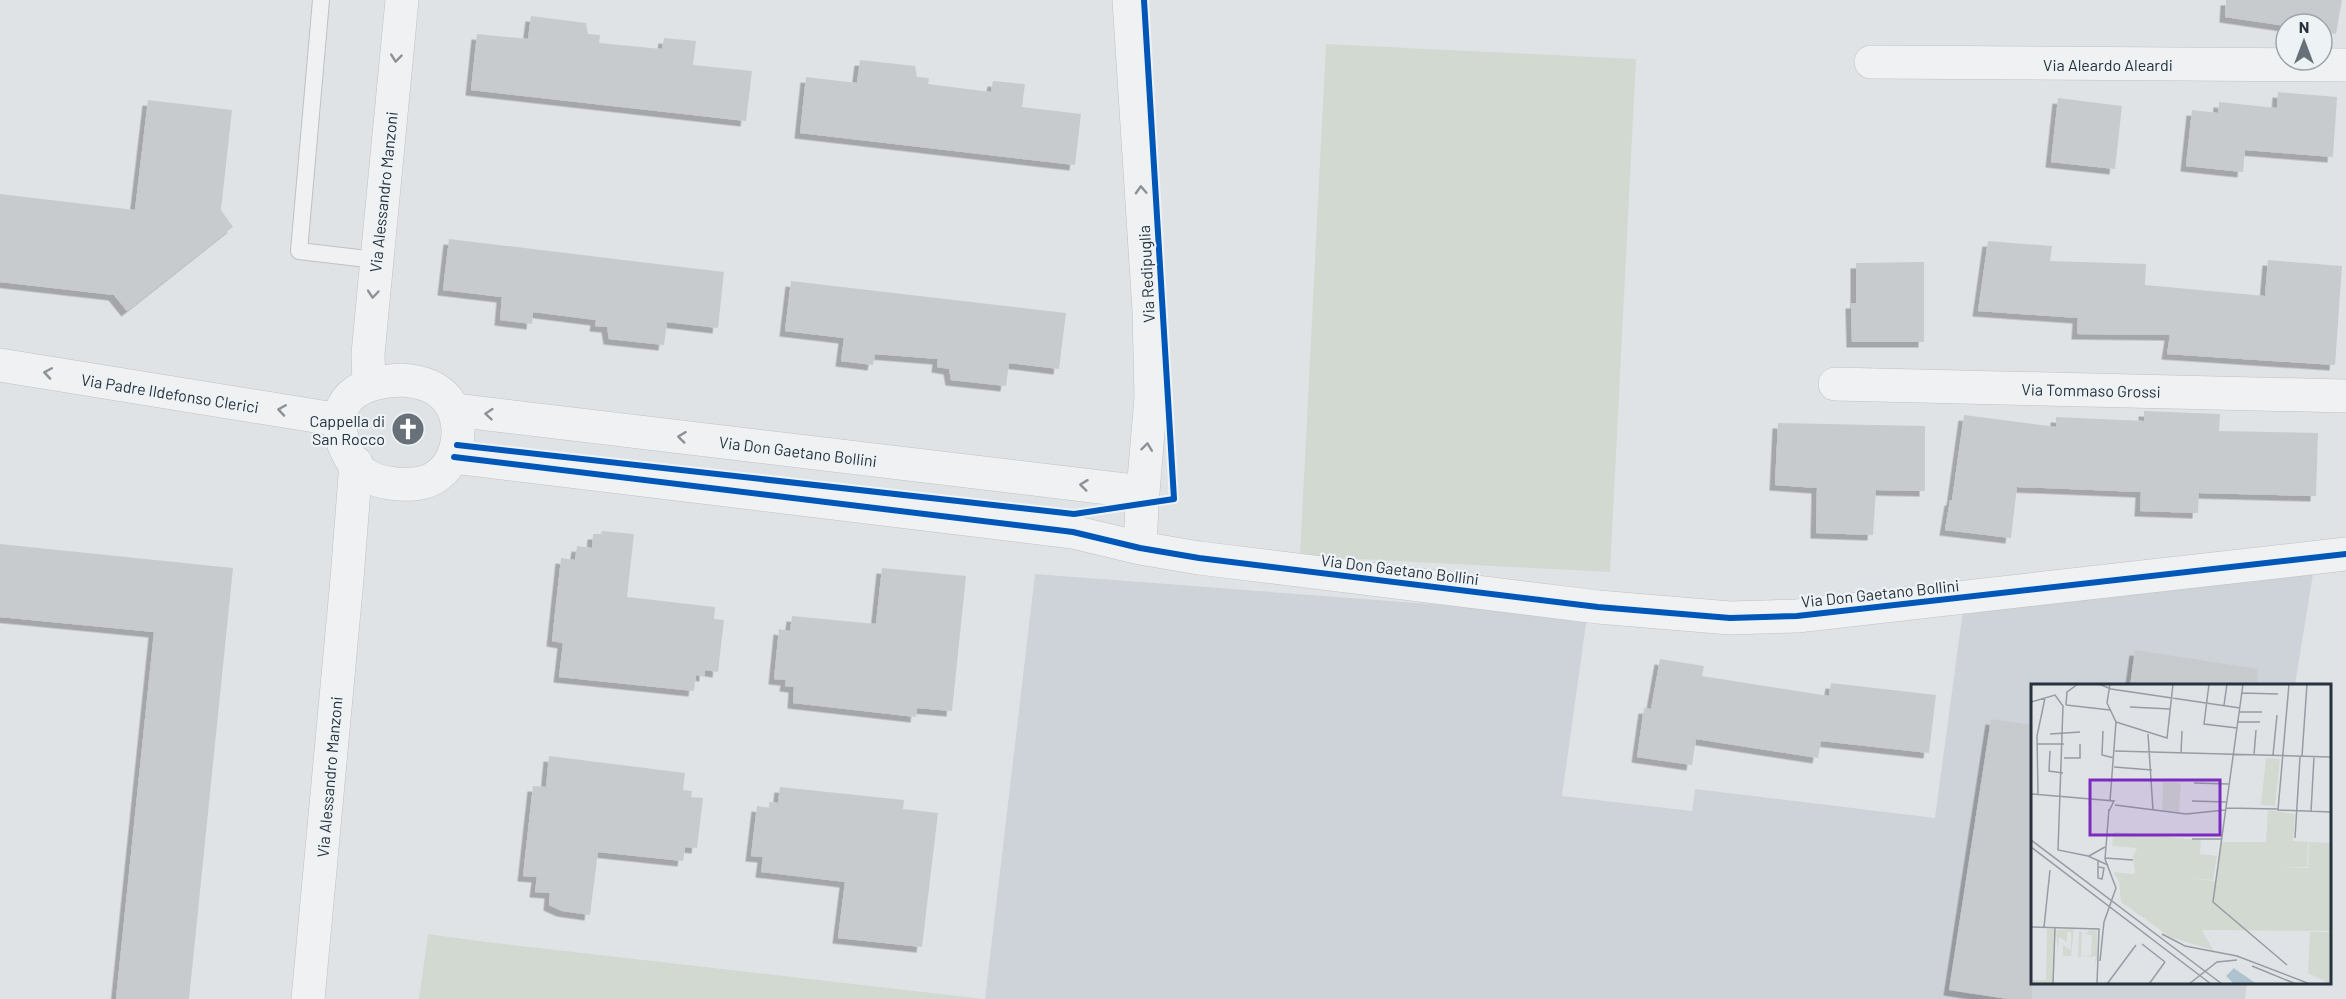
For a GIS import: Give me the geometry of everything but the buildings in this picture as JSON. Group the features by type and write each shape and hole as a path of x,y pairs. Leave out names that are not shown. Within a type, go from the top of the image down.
{"street":[{"name":"Via Alessandro Manzoni","path":"369,385 368,354 376,260 402,0"},
{"name":"Via Redipuglia","path":"1129,0 1149,312 1151,397 1142,492 1140,548"},
{"name":"Via Aleardo Aleardi","path":"1871,62 2346,65"},
{"name":"Via Padre Ildefonso Clerici","path":"0,365 340,420"},
{"path":"402,380 422,383 445,397 454,410 458,426 454,457 442,474 421,483 387,482 373,479 362,472 342,438 340,420 344,404 354,393 369,385 402,380"},
{"name":"Via Tommaso Grossi","path":"1835,384 2346,396"},
{"name":"Via Don Gaetano Bollini","path":"454,410 1142,492"},
{"name":"Via Don Gaetano Bollini","path":"454,457 1073,532 1140,548 1199,558 1586,605 1730,618 1797,616 2346,554"},
{"name":"Via Alessandro Manzoni","path":"308,999 356,463"},
{"name":"Via Alessandro Manzoni","path":"349,555 362,524 387,482"}],"lane":[{"path":"321,0 299,251 376,260"}],"shaded area":[{"path":"1326,44 1636,59 1610,572 1300,556"},
{"path":"1035,574 1587,616 1562,796 1692,811 1695,789 1935,818 1963,610 2313,574 2295,684 2031,684 2031,984 2247,984 2245,999 985,999"},
{"path":"428,934 486,942 984,999 419,999"}],"cycle path":[{"path":"457,445 1074,514 1174,499 1144,0"},
{"path":"454,457 1073,532 1140,548 1199,558 1598,607 1730,618 1797,616 2346,554"}],"place":[{"name":"Cappella di San Rocco","path":"408,429"}]}
